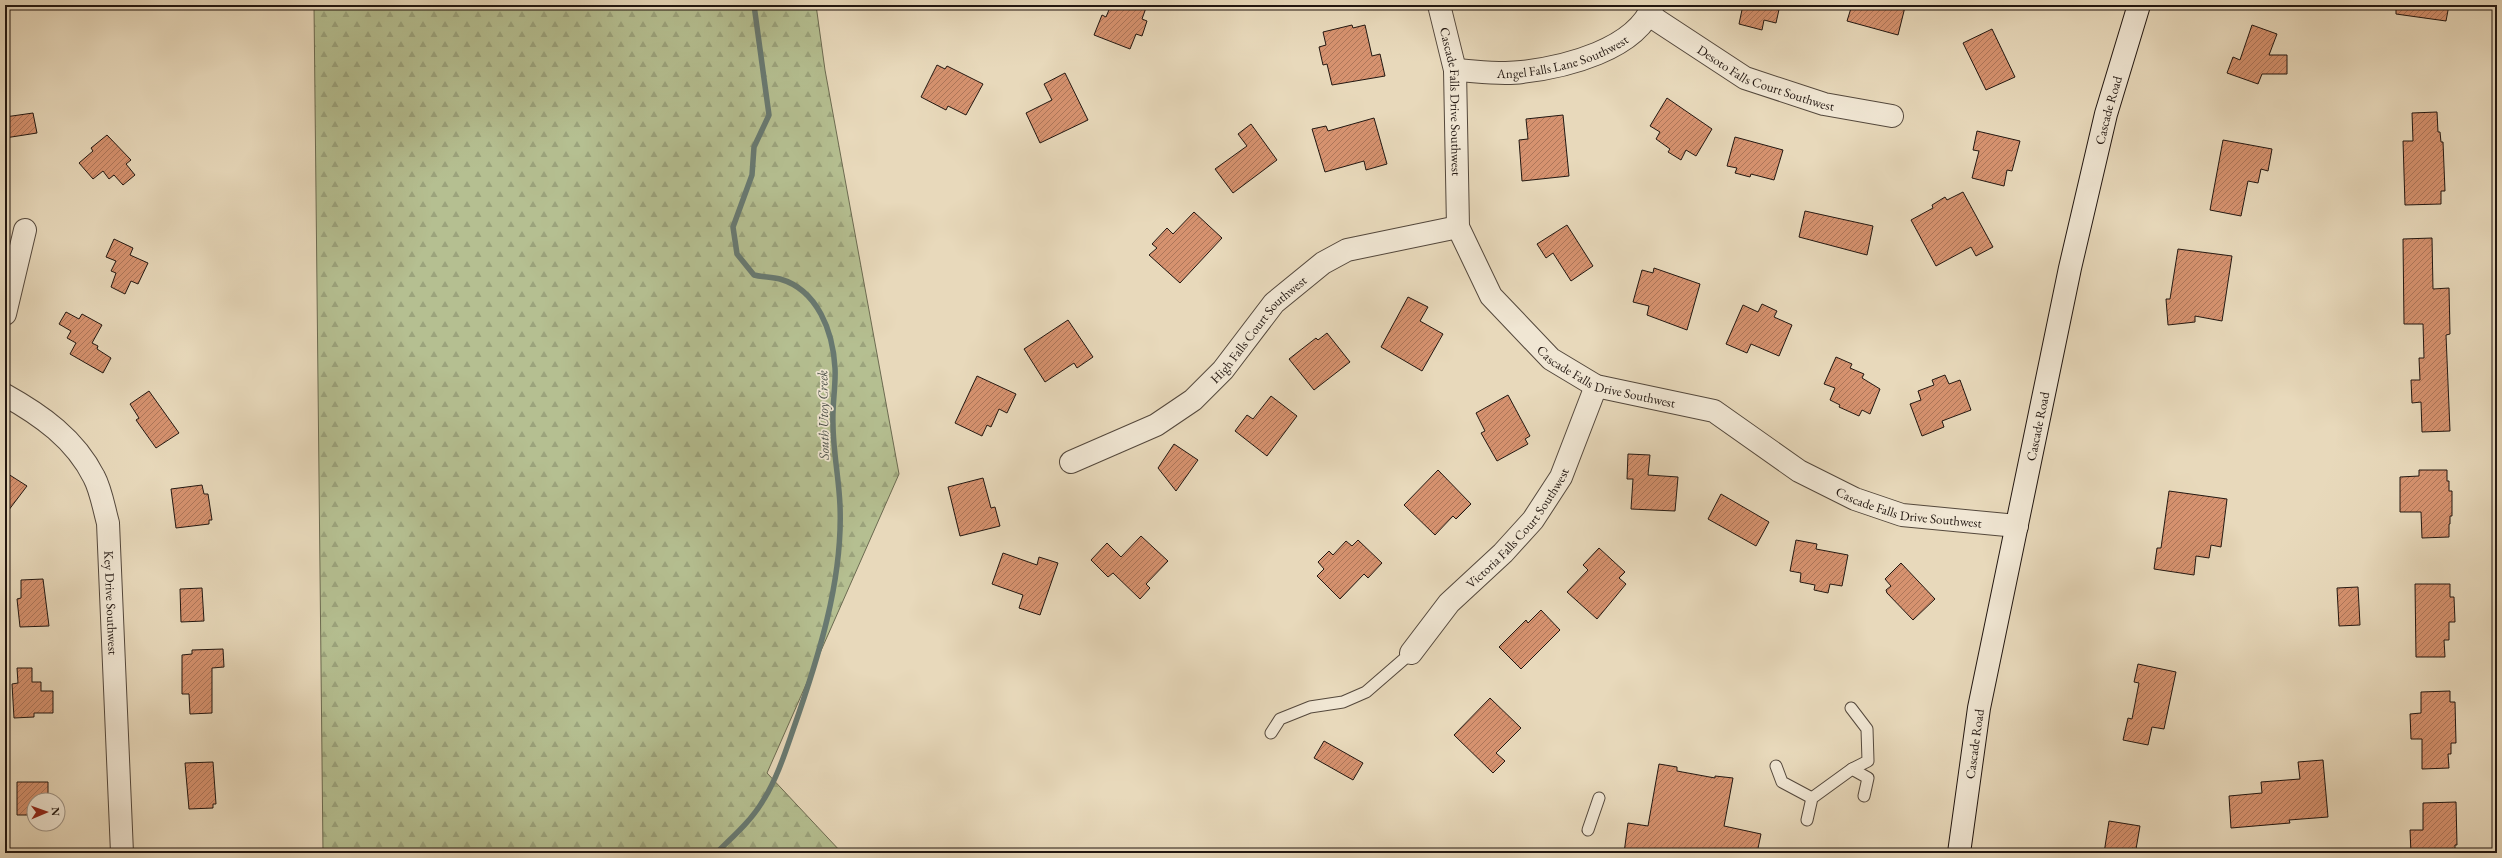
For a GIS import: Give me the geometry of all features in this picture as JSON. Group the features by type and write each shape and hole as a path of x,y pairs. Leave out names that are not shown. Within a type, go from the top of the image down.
{"street":[{"name":"Cascade Falls Drive Southwest","path":"1440,5 1455,70 1458,227 1491,296 1551,359 1596,386 1714,411 1799,471 1855,499 1902,515 2017,526"},
{"name":"Cascade Road","path":"1959,853 1979,708 2070,268 2106,114 2139,5"},
{"name":"Angel Falls Lane Southwest","path":"1455,70 1521,73 1578,61 1629,37 1651,10"},
{"name":"Desoto Falls Court Southwest","path":"1651,10 1745,78 1824,104 1892,116"},
{"name":"High Falls Court Southwest","path":"1071,462 1156,425 1193,400 1223,370 1274,303 1323,263 1347,250 1458,227"},
{"path":"5,314 25,230"},
{"name":"Victoria Falls Court Southwest","path":"1411,653 1449,603 1503,553 1533,520 1561,477 1596,386"},
{"name":"Key Drive Southwest","path":"5,395 27,407 66,437 94,477 108,524 122,853"}],"lane":[{"path":"1271,733 1280,719 1310,707 1343,702 1366,692 1411,653"},
{"path":"1807,820 1812,798 1852,768 1868,760 1868,729 1851,708"},
{"path":"1776,766 1782,782 1812,798"},
{"path":"1852,768 1868,778 1864,796"},
{"path":"1588,830 1599,798"}],"green space":[{"path":"314,5 816,5 825,70 899,474 767,773 842,853 323,853"}],"building":[{"path":"1111,5 1147,5 1142,19 1147,21 1142,36 1136,34 1130,49 1094,35 1102,15 1106,17"},
{"path":"1743,5 1780,5 1776,23 1764,20 1762,30 1739,24"},
{"path":"1852,5 1897,5 1905,7 1898,35 1847,21"},
{"path":"2396,5 2449,5 2446,21 2396,14"},
{"path":"1352,25 1353,28 1365,25 1372,56 1380,54 1385,76 1332,85 1327,64 1323,65 1319,47 1326,45 1323,32"},
{"path":"2252,25 2277,34 2269,55 2287,55 2287,74 2262,74 2258,84 2227,73 2233,57 2240,60"},
{"path":"1992,29 2015,77 1986,90 1963,43"},
{"path":"937,65 945,69 947,66 983,84 966,115 948,106 946,110 921,97"},
{"path":"1065,73 1088,120 1040,143 1026,113 1052,100 1044,84"},
{"path":"1667,98 1712,129 1696,156 1686,150 1681,160 1668,152 1670,149 1656,139 1660,132 1650,126"},
{"path":"2437,112 2438,132 2440,132 2441,142 2443,142 2445,191 2441,191 2441,204 2405,205 2403,141 2413,141 2412,113"},
{"path":"33,113 37,133 5,138 5,117"},
{"path":"1563,115 1569,176 1522,181 1519,140 1528,139 1526,119"},
{"path":"1374,118 1387,164 1366,170 1364,161 1325,172 1312,129 1326,126 1328,131"},
{"path":"1251,124 1277,160 1233,193 1215,169 1247,146 1238,134"},
{"path":"1977,131 2020,141 2012,171 2007,170 2004,186 1972,178 1979,151 1973,150"},
{"path":"107,135 131,160 126,164 135,175 123,185 114,175 109,179 103,171 93,179 79,163 93,151 91,148"},
{"path":"1735,137 1783,150 1774,180 1751,174 1750,177 1735,173 1737,168 1727,166"},
{"path":"2223,140 2272,149 2268,171 2261,169 2258,183 2248,181 2241,216 2210,210"},
{"path":"1963,192 1993,247 1976,256 1971,247 1936,266 1911,220 1933,208 1932,205 1945,197 1947,200"},
{"path":"1805,211 1873,226 1867,255 1799,237"},
{"path":"1194,212 1222,238 1180,283 1149,255 1157,248 1152,244 1167,228 1173,234"},
{"path":"1567,225 1593,266 1571,281 1553,253 1546,258 1537,244"},
{"path":"2432,238 2433,289 2449,288 2450,334 2446,335 2450,431 2422,432 2421,402 2412,403 2411,380 2420,380 2419,358 2424,358 2423,324 2404,324 2403,239"},
{"path":"114,239 133,248 130,255 148,263 138,284 131,281 125,294 111,287 116,273 111,271 116,261 106,257"},
{"path":"2178,249 2232,256 2222,321 2195,316 2195,322 2168,325 2166,299 2170,299"},
{"path":"1654,268 1700,284 1687,330 1647,315 1649,306 1633,302 1642,270 1653,273"},
{"path":"1408,297 1428,307 1420,321 1443,334 1422,371 1381,347"},
{"path":"1762,304 1777,311 1774,317 1792,325 1779,356 1751,344 1747,353 1726,344 1743,305 1758,312"},
{"path":"66,312 79,319 82,314 102,325 92,343 98,346 97,349 111,358 103,373 70,354 76,343 67,338 71,331 59,324"},
{"path":"1068,320 1093,357 1077,368 1074,363 1045,382 1024,349"},
{"path":"1327,333 1350,362 1314,390 1289,359 1316,338 1318,340"},
{"path":"1836,357 1852,364 1850,368 1864,374 1862,378 1880,389 1870,414 1862,410 1859,416 1839,407 1840,405 1830,400 1835,388 1824,384"},
{"path":"1945,375 1949,384 1960,380 1971,410 1942,421 1944,427 1922,436 1910,404 1921,400 1918,391 1934,385 1932,380"},
{"path":"977,376 1016,394 1007,413 999,409 991,427 987,425 982,436 955,423"},
{"path":"149,391 179,433 156,448 136,420 139,418 130,404"},
{"path":"1508,395 1530,436 1525,439 1528,444 1497,461 1481,433 1485,431 1476,413"},
{"path":"1271,396 1297,416 1267,456 1235,431 1247,415 1253,419"},
{"path":"1174,444 1198,460 1176,491 1158,468"},
{"path":"1628,454 1650,455 1648,475 1678,477 1675,511 1631,509 1633,479 1627,479"},
{"path":"1438,470 1471,504 1456,519 1453,516 1435,535 1404,505"},
{"path":"2419,470 2447,470 2449,491 2452,491 2452,516 2450,516 2449,537 2422,538 2421,512 2400,512 2400,477 2419,476"},
{"path":"5,472 27,486 5,515"},
{"path":"983,478 991,508 995,507 1000,526 960,536 948,487"},
{"path":"202,485 204,494 208,494 212,520 209,520 209,524 176,528 171,489"},
{"path":"2169,491 2227,499 2221,547 2211,545 2209,558 2196,556 2194,575 2154,569 2157,548 2161,548"},
{"path":"1721,494 1769,522 1756,546 1708,519"},
{"path":"1141,536 1168,561 1146,584 1150,588 1140,599 1113,573 1108,577 1091,560 1107,543 1121,557"},
{"path":"1358,540 1382,563 1368,578 1364,574 1340,599 1317,576 1324,569 1318,562 1329,551 1333,555 1346,541 1352,546"},
{"path":"1796,540 1817,544 1816,549 1848,555 1842,586 1830,584 1828,593 1814,590 1815,585 1800,582 1801,573 1790,571"},
{"path":"1599,548 1625,572 1619,578 1626,584 1597,619 1567,592 1588,570 1583,565"},
{"path":"1003,553 1037,565 1039,557 1058,563 1040,615 1019,608 1023,595 992,584"},
{"path":"1901,563 1935,599 1913,620 1887,593 1886,590 1891,586 1885,579"},
{"path":"43,579 49,626 20,627 17,599 21,598 21,580"},
{"path":"2415,584 2450,584 2450,597 2454,597 2455,622 2449,622 2449,640 2444,640 2445,657 2416,657"},
{"path":"2358,587 2360,625 2339,626 2337,588"},
{"path":"202,588 204,621 181,622 180,589"},
{"path":"1541,610 1560,630 1521,669 1499,647 1526,620 1528,623"},
{"path":"223,649 224,667 212,668 212,713 190,714 189,694 182,694 182,655 192,654 192,650"},
{"path":"2138,664 2176,672 2164,729 2152,727 2148,745 2123,740 2128,718 2132,719 2139,683 2134,682"},
{"path":"17,668 32,668 32,682 41,682 41,691 53,691 53,713 34,713 34,717 14,718 12,684 18,683"},
{"path":"2450,691 2450,702 2455,702 2456,743 2451,743 2451,754 2448,754 2449,768 2422,769 2422,739 2411,739 2410,714 2421,713 2421,692"},
{"path":"1490,698 1521,728 1496,753 1505,761 1493,773 1454,735"},
{"path":"1324,741 1363,763 1353,780 1314,758"},
{"path":"2323,760 2328,817 2289,820 2290,823 2231,828 2229,796 2262,793 2261,782 2300,779 2298,762"},
{"path":"213,762 216,804 213,804 213,808 189,809 185,763"},
{"path":"1659,764 1677,767 1677,771 1715,778 1715,776 1733,778 1724,826 1761,834 1757,853 1624,853 1628,823 1648,826"},
{"path":"17,782 48,782 48,792 26,792 26,815 17,815"},
{"path":"2456,802 2457,845 2455,845 2455,853 2411,853 2410,830 2423,830 2423,803"},
{"path":"2109,821 2140,826 2136,849 2132,848 2131,853 2104,853"}],"waterway":[{"name":"South Utoy Creek","path":"716,853 754,814 769,791 780,765 820,648 833,591 840,534 840,506 833,434 835,368 834,354 827,327 814,303 804,292 780,279 754,275 737,254 733,227 752,175 754,147 769,115 754,5"}]}
